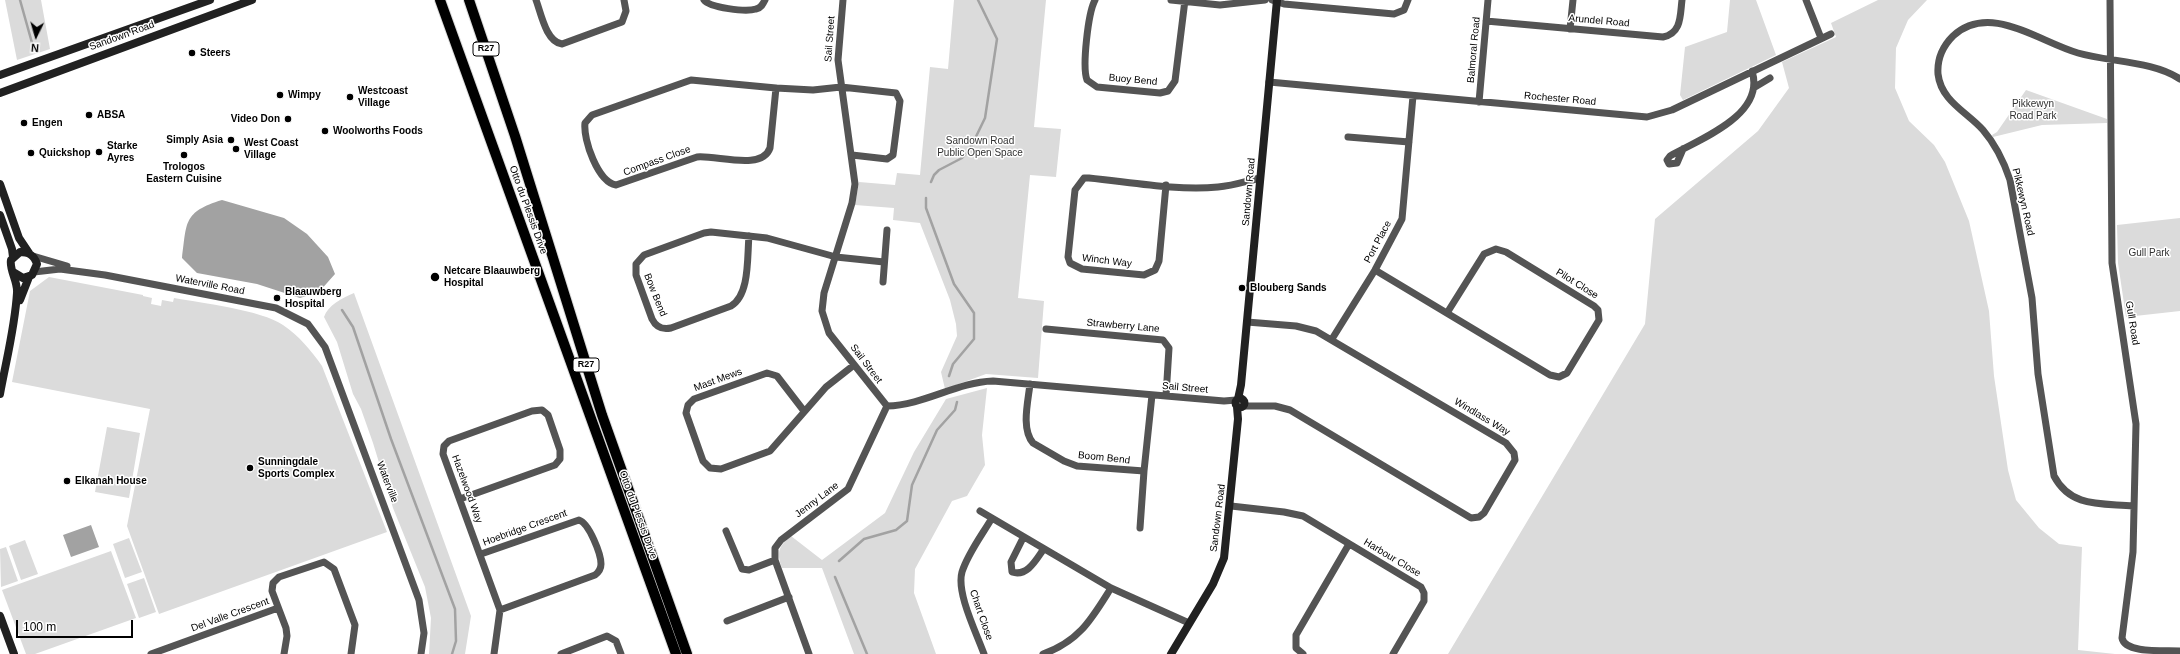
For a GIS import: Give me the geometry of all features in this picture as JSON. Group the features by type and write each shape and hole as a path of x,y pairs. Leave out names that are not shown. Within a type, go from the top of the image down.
{"main road":[{"name":"Otto du Plessis Drive","path":"440,0 676,654"},
{"name":"Otto du Plessis Drive","path":"469,0 513,129 602,415 687,654"}],"street":[{"name":"Sandown Road","path":"0,75 210,0"},
{"name":"Sandown Road","path":"0,92 252,0"},
{"path":"536,0 550,36 556,43 562,44 622,22 626,11 624,0"},
{"path":"704,0 714,6 752,9 760,6 765,0"},
{"name":"Sail Street","path":"843,0 838,60 852,156 855,192 822,299 823,317 830,333 887,406 909,403 987,381 1240,403"},
{"name":"Buoy Bend","path":"1095,0 1090,11 1085,67 1087,80 1097,87 1160,93 1168,91 1175,81 1185,1"},
{"path":"1171,0 1220,5 1265,0"},
{"name":"Sandown Road","path":"1171,654 1220,569 1226,547 1231,506 1269,82 1275,0"},
{"path":"1275,0 1284,4 1324,4 1394,14 1404,10 1408,0"},
{"name":"Balmoral Road","path":"1479,102 1488,0"},
{"path":"1570,29 1573,0"},
{"name":"Arundel Road","path":"1486,21 1667,36 1678,27 1682,0"},
{"path":"1806,0 1821,38"},
{"name":"Gull Road","path":"2110,0 2112,263 2136,424 2132,558 2122,641 2127,646 2137,649 2180,651"},
{"name":"Pikkewyn Road","path":"2133,506 2077,500 2063,490 2054,476 2038,374 2032,298 2010,180 2004,164 1993,143 1982,129 1944,93 1940,85 1938,68 1940,54 1950,39 1969,25 1984,22 2003,25 2076,52 2162,70 2180,80"},
{"name":"Rochester Road","path":"1269,82 1647,117 1667,112 1831,34"},
{"path":"1683,149 1714,132 1748,106 1755,87 1752,71"},
{"path":"1755,87 1770,78"},
{"name":"Compass Close","path":"776,88 770,148 768,154 761,159 745,160 707,156 697,157 616,185 607,182 602,177 588,143 585,123 592,115 683,81 700,80 776,88 813,90 841,87 893,92 900,98 893,155 887,159 852,156"},
{"name":"Port Place","path":"1332,339 1375,270 1402,218 1413,96"},
{"path":"1348,137 1409,142"},
{"name":"Winch Way","path":"1166,185 1159,262 1155,270 1147,275 1138,275 1078,269 1070,263 1068,257 1075,190 1081,180 1089,178 1201,188 1220,187 1260,178"},
{"path":"0,184 19,238 37,264 13,324"},
{"path":"0,215 12,248 13,257 11,267 17,286 13,324 0,394"},
{"path":"883,282 887,230"},
{"name":"Bow Bend","path":"749,236 744,289 737,301 730,306 671,328 663,328 656,325 652,319 636,275 635,267 639,259 708,232 749,236 785,241 836,257 884,262"},
{"name":"Pilot Close","path":"1375,270 1554,377 1567,373 1599,320 1598,310 1594,306 1506,252 1496,249 1484,254 1447,313"},
{"path":"13,257 20,252 31,254"},
{"name":"Waterville Road","path":"31,254 105,275"},
{"name":"Waterville Road","path":"32,274 60,269 105,275 276,308 308,324"},
{"path":"13,272 20,277 32,274"},
{"name":"Windlass Way","path":"1240,403 1275,406 1290,410 1468,517 1476,518 1484,513 1514,465 1514,453 1511,447 1332,339 1306,327 1247,322"},
{"name":"Waterville","path":"308,324 324,346 414,585 424,626 422,654"},
{"name":"Strawberry Lane","path":"1046,330 1163,340 1169,348 1166,396"},
{"name":"Mast Mews","path":"804,411 777,376 767,373 694,400 688,405 686,413 703,461 710,468 718,470 770,451 826,387 854,365"},
{"name":"Boom Bend","path":"1030,384 1027,428 1029,439 1033,443 1064,461 1077,466 1144,471"},
{"name":"Boom Bend","path":"1140,528 1152,395"},
{"name":"Jenny Lane","path":"775,560 775,548 780,540 848,489 887,406"},
{"name":"Hazelwood Way","path":"460,499 555,464 560,459 560,450 548,415 537,410 449,441 444,446 443,454 460,499 481,554 500,610 494,654"},
{"name":"Harbour Close","path":"1231,506 1295,514 1421,587 1423,591 1422,605 1393,654"},
{"path":"980,511 1043,550 1110,588 1189,623"},
{"name":"Chart Close","path":"984,654 962,594 960,582 966,561 992,518"},
{"name":"Hoebridge Crescent","path":"481,554 579,520 588,527 601,562 599,571 595,575 500,610"},
{"path":"726,531 742,569 749,570 775,560 809,654"},
{"path":"1023,538 1011,562 1012,572 1017,573 1026,571 1043,550"},
{"name":"Harbour Close","path":"1303,654 1296,648 1296,635 1349,544"},
{"name":"Del Valle Crescent","path":"151,654 278,608 272,590 273,583 277,579 321,562 330,564 334,569 355,624 351,654"},
{"path":"1043,654 1066,644 1081,632 1110,588"},
{"path":"728,621 789,597"},
{"path":"278,608 287,636 284,654"},
{"path":"0,616 14,654"},
{"path":"561,654 609,636 616,641 621,654"}],"green space":[{"path":"5,0 41,0 50,49 17,60"},
{"name":"Sandown Road Public Open Space","path":"954,0 1046,0 1034,127 1061,129 1056,177 1030,175 1018,298 1044,301 1038,378 986,374 945,389 941,372 957,336 956,324 950,300 920,223 893,220 894,208 855,205 859,182 895,185 897,173 920,175 930,67 948,69"},
{"path":"1730,0 1756,0 1776,55 1683,100 1680,95 1685,47 1727,32"},
{"path":"1878,0 1927,0 1908,20 1896,48 1895,88 1909,121 1934,145 1945,162 1969,221 1989,311 1994,376 2008,470 2016,500 2039,528 2059,544 2082,547 2078,650 2115,654 1448,654 1645,324 1655,219 1758,131 1789,88 1782,62 1836,37 1831,23"},
{"name":"Pikkewyn Road Park","path":"2026,90 2107,119 2107,123 2042,125 1993,137 1992,135 1997,132"},
{"name":"Gull Park","path":"2180,218 2180,311 2126,317 2118,263 2117,225"},
{"name":"Sunningdale Sports Complex","path":"49,277 143,295 152,298 151,304 161,306 162,300 173,302 174,298 246,311 273,320 289,329 314,354 322,366 387,532 159,614 127,526 150,409 12,382 30,291"},
{"path":"354,293 471,616 465,654 429,654 431,618 425,587 393,508 373,443 361,409 353,394 337,342 324,317 332,305"},
{"path":"987,388 982,435 985,465 967,496 952,501 915,569 914,593 936,654 854,654 822,568 782,568 779,558 781,546 791,536 822,560 885,513 914,452 946,399"},
{"path":"107,427 140,433 129,498 95,492"},
{"path":"129,538 142,572 125,578 113,544"},
{"path":"25,540 38,574 21,580 9,546"},
{"path":"6,547 18,581 1,587 0,549"},
{"path":"111,551 136,618 35,654 26,654 2,590"},
{"path":"144,578 156,612 139,618 127,584"}],"shaded area":[{"path":"222,200 284,218 307,234 328,257 335,274 319,292 300,298 257,284 197,273 182,258 185,235 189,220 200,209 209,204"},
{"path":"91,525 99,547 71,557 63,535"}],"waterway":[{"path":"20,0 34,50"},
{"path":"931,182 934,175 939,170 962,158 970,149 985,118 997,39 978,0"},
{"path":"926,198 926,208 954,284 974,313 974,339 953,364 949,376"},
{"path":"342,310 353,327 391,439 455,609 456,641 452,654"},
{"path":"839,561 864,539 896,530 907,521 912,485 937,430 955,410 957,402"},
{"path":"835,577 867,654"}],"place":[{"name":"Steers","path":"192,53"},
{"name":"Wimpy","path":"280,95"},
{"name":"Westcoast Village","path":"350,97"},
{"name":"ABSA","path":"89,115"},
{"name":"Video Don","path":"288,119"},
{"name":"Engen","path":"24,123"},
{"name":"Woolworths Foods","path":"325,131"},
{"name":"Simply Asia","path":"231,140"},
{"name":"West Coast Village","path":"236,149"},
{"name":"Starke Ayres","path":"99,152"},
{"name":"Quickshop","path":"31,153"},
{"name":"Trologos Eastern Cuisine","path":"184,155"},
{"name":"Netcare Blaauwberg Hospital","path":"435,277"},
{"name":"Blouberg Sands","path":"1242,288"},
{"name":"Blaauwberg Hospital","path":"277,298"},
{"name":"Sunningdale Sports Complex","path":"250,468"},
{"name":"Elkanah House","path":"67,481"}]}
